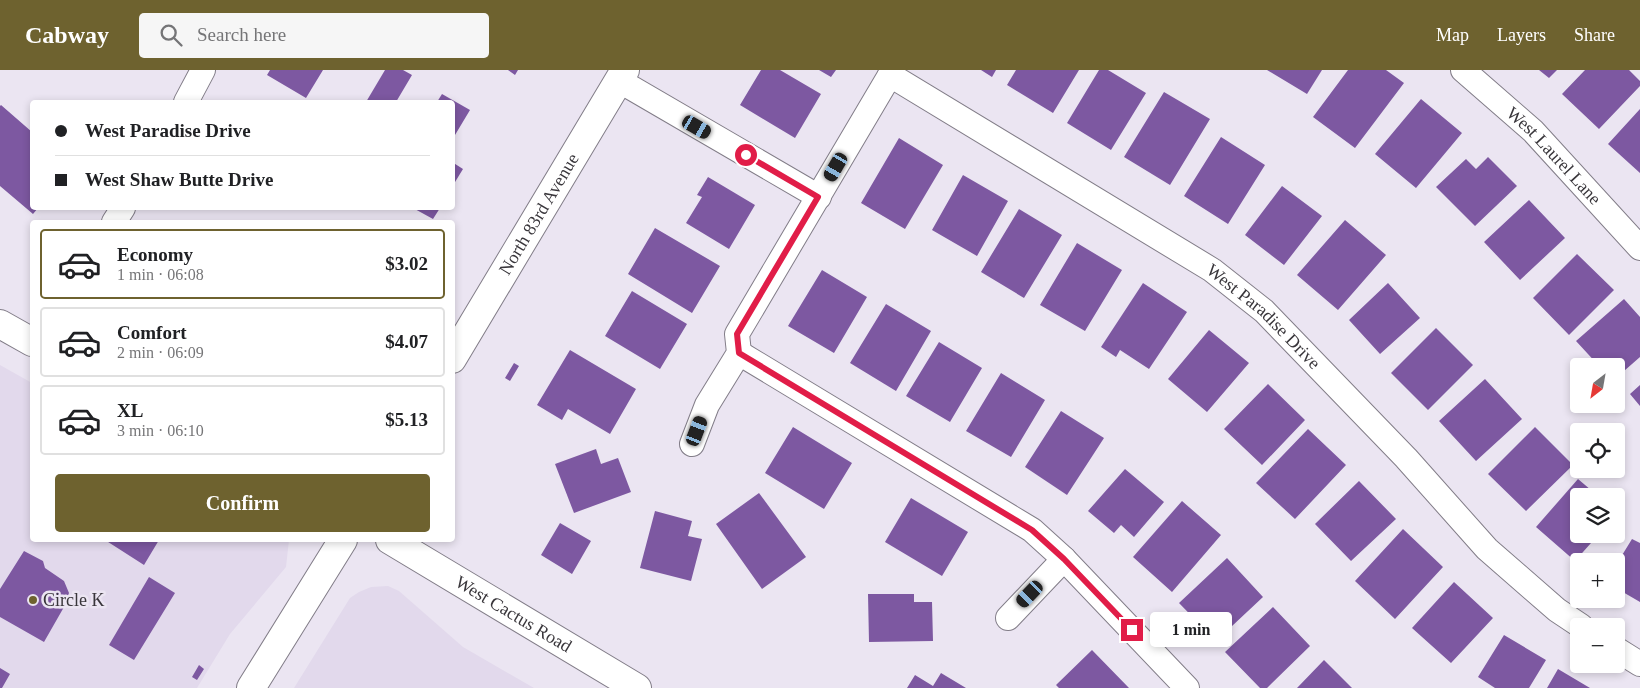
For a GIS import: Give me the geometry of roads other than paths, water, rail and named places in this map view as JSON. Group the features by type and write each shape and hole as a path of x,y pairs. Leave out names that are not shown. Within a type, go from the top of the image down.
{"main road":[{"name":"North 83rd Avenue","path":"455,354 622,75"},
{"path":"0,324 30,341"},
{"path":"251,688 342,542"},
{"name":"West Cactus Road","path":"393,542 637,688"}],"street":[{"path":"187,100 202,70"},
{"name":"West Laurel Lane","path":"1463,70 1533,131 1640,248"},
{"path":"692,444 707,404 739,353 737,334 892,72"},
{"name":"West Paradise Drive","path":"892,72 1212,270 1264,311 1406,458 1487,549 1557,610 1570,619"},
{"path":"622,75 818,197"},
{"path":"739,353 1032,530 1064,559 1187,688"},
{"path":"1008,618 1064,559"},
{"path":"1625,655 1640,664"}],"place":[{"name":"Circle K","path":"33,600"}]}
